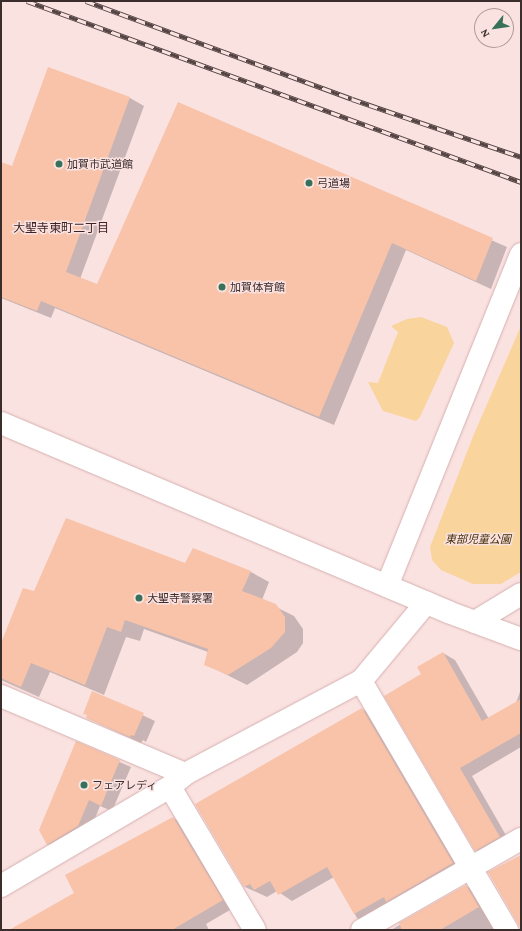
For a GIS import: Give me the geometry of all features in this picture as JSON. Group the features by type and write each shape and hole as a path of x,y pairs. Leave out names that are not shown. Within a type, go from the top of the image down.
{"street":[{"path":"387,586 521,254"},
{"path":"1,423 426,603 521,639"},
{"path":"475,622 521,594"},
{"path":"6,878 177,780 361,681 426,603"},
{"path":"361,681 507,930"},
{"path":"1,696 177,780 255,930"},
{"path":"362,930 521,839"}],"green space":[{"path":"421,317 447,327 454,343 420,417 416,421 383,411 368,382 378,383 398,332 391,326 407,319"},
{"name":"東部児童公園","path":"521,326 521,572 501,584 473,584 441,570 432,560 430,547 474,434"}],"building":[{"path":"48,67 130,97 66,272 97,284 178,102 493,238 476,281 392,243 319,417 41,301 37,311 1,297 1,162 12,166"},
{"name":"大聖寺警察署","path":"66,518 185,563 193,548 251,571 242,591 276,604 285,617 285,632 271,648 228,675 204,665 208,649 125,620 121,632 107,627 85,685 31,663 21,687 1,678 1,643 23,588 34,591"},
{"path":"443,652 482,721 521,699 521,733 460,768 500,837 475,851 384,696 421,674 417,667"},
{"path":"92,691 144,713 134,736 131,735 130,737 86,718 87,715 83,714"},
{"path":"362,708 453,863 386,902 384,897 354,914 327,867 278,895 270,881 254,890 250,884 244,887 195,804"},
{"path":"76,741 120,760 101,806 89,800 78,826 47,845 39,830"},
{"path":"173,817 223,900 172,930 9,930 74,893 65,875"},
{"path":"521,855 521,929 488,872"},
{"path":"466,885 479,907 440,930 402,930 399,923"}],"railway":[{"path":"27,1 521,182"},
{"path":"86,1 352,99 521,157"}],"place":[{"name":"加賀市武道館","path":"59,164"},
{"name":"弓道場","path":"309,183"},
{"name":"加賀体育館","path":"222,287"},
{"name":"大聖寺警察署","path":"139,598"},
{"name":"フェアレディ","path":"84,785"}],"district":[{"name":"大聖寺東町二丁目","path":"61,229"}]}
